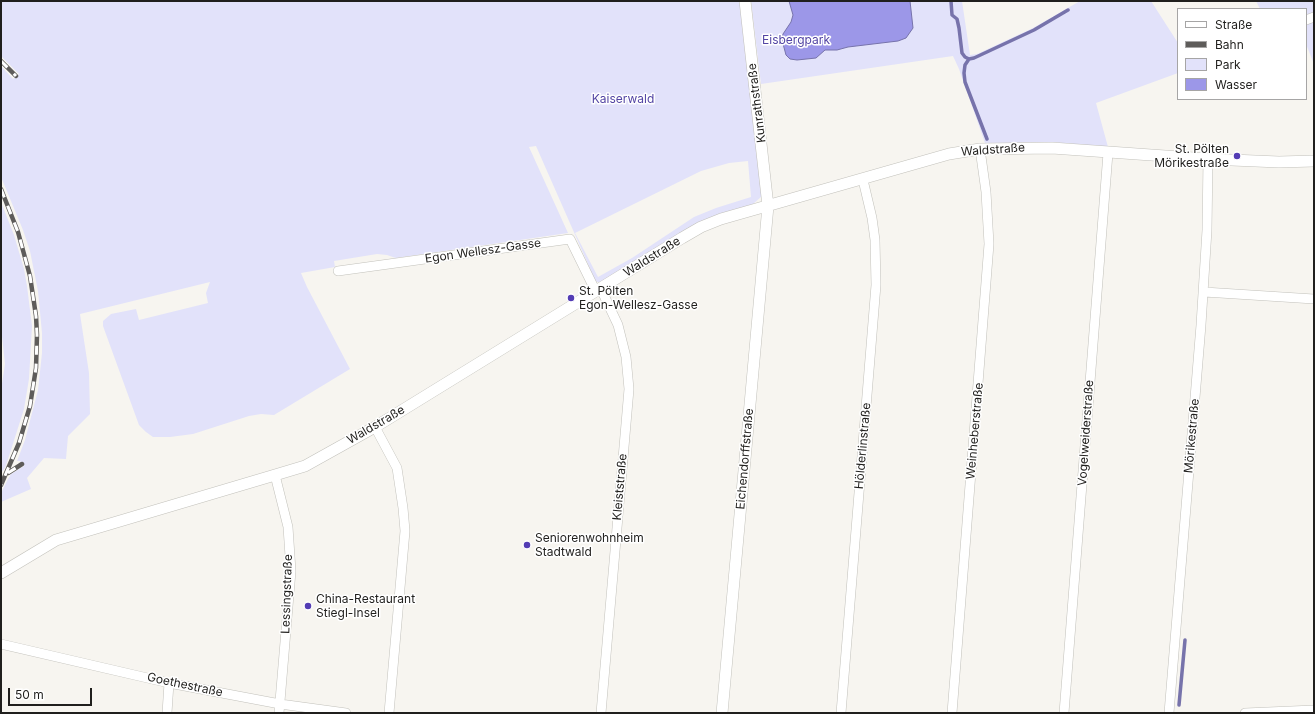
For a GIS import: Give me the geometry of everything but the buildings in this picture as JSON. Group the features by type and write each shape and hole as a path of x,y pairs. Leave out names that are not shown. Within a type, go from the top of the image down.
{"street":[{"name":"Kunrathstraße","path":"745,1 768,206"},
{"name":"Waldstraße","path":"1,573 56,540 275,476 304,466 375,427 701,227 721,219 863,180 949,154 980,149 1052,148 1208,159 1279,162 1314,161"},
{"name":"Weinheberstraße","path":"952,713 989,244 986,192 980,149"},
{"name":"Vogelweiderstraße","path":"1064,713 1108,152"},
{"name":"Mörikestraße","path":"1169,713 1204,292 1208,159"},
{"name":"Hölderlinstraße","path":"841,713 876,285 875,240 872,218 863,180"},
{"name":"Eichendorffstraße","path":"722,713 768,206"},
{"name":"Egon Wellesz-Gasse","path":"338,271 570,239 598,290"},
{"name":"Kleiststraße","path":"598,290 620,332 626,357 628,389 601,713"},
{"path":"1204,292 1314,299"},
{"path":"375,427 397,468 405,531 389,713"},
{"name":"Lessingstraße","path":"275,476 288,527 290,571 280,709"},
{"name":"Goethestraße","path":"1,644 280,709 346,713"},
{"path":"167,713 169,683"},
{"path":"1246,713 1314,710"}],"green space":[{"name":"Kaiserwald","path":"1,1 740,1 762,192 761,197 753,204 699,222 604,281 597,282 595,280 536,146 529,147 568,233 396,258 377,254 334,261 335,267 301,273 350,369 274,415 261,414 249,416 193,434 170,437 153,437 139,425 103,326 103,321 111,314 136,309 139,320 208,303 206,293 210,282 80,314 89,373 90,414 68,436 66,459 44,458 27,478 31,489 1,502 1,493 11,474 24,466 20,461 17,461 25,440 38,390 42,353 42,333 38,291 30,251 1,177 1,66 13,79 19,74 1,56","holes":["748,161 751,197 716,208 694,217 632,258 598,277 575,233 701,171 729,163"]},
{"name":"Eisbergpark","path":"751,1 962,1 970,55 977,54 1033,28 1080,1 1151,1 1177,41 1177,73 1096,103 1108,147 1052,142 985,143 953,56 761,84"},
{"path":"1256,1 1314,1 1314,64 1307,46 1307,8 1260,8"},
{"path":"1,202 14,235 24,269 32,326 29,379 24,409 5,468 1,473 1,390 5,364 1,327"}],"water":[{"path":"789,1 910,1 913,28 906,38 898,41 848,47 837,50 825,50 816,58 797,60 790,59 786,55 782,40 783,34 791,22 793,15"}],"waterway":[{"path":"951,1 952,15 957,19 959,28 962,53 969,59 1034,30 1068,10"},
{"path":"969,59 965,65 965,82 987,139"},
{"path":"1179,705 1185,640"}],"railway":[{"path":"1,61 16,76"},
{"path":"1,189 18,232 30,276 36,316 37,335 36,368 30,406 19,443 1,485"},
{"path":"8,473 22,464"}],"place":[{"name":"St. Pölten Mörikestraße","path":"1237,156"},
{"name":"St. Pölten Egon-Wellesz-Gasse","path":"571,298"},
{"name":"Seniorenwohnheim Stadtwald","path":"527,545"},
{"name":"China-Restaurant Stiegl-Insel","path":"308,606"}]}
